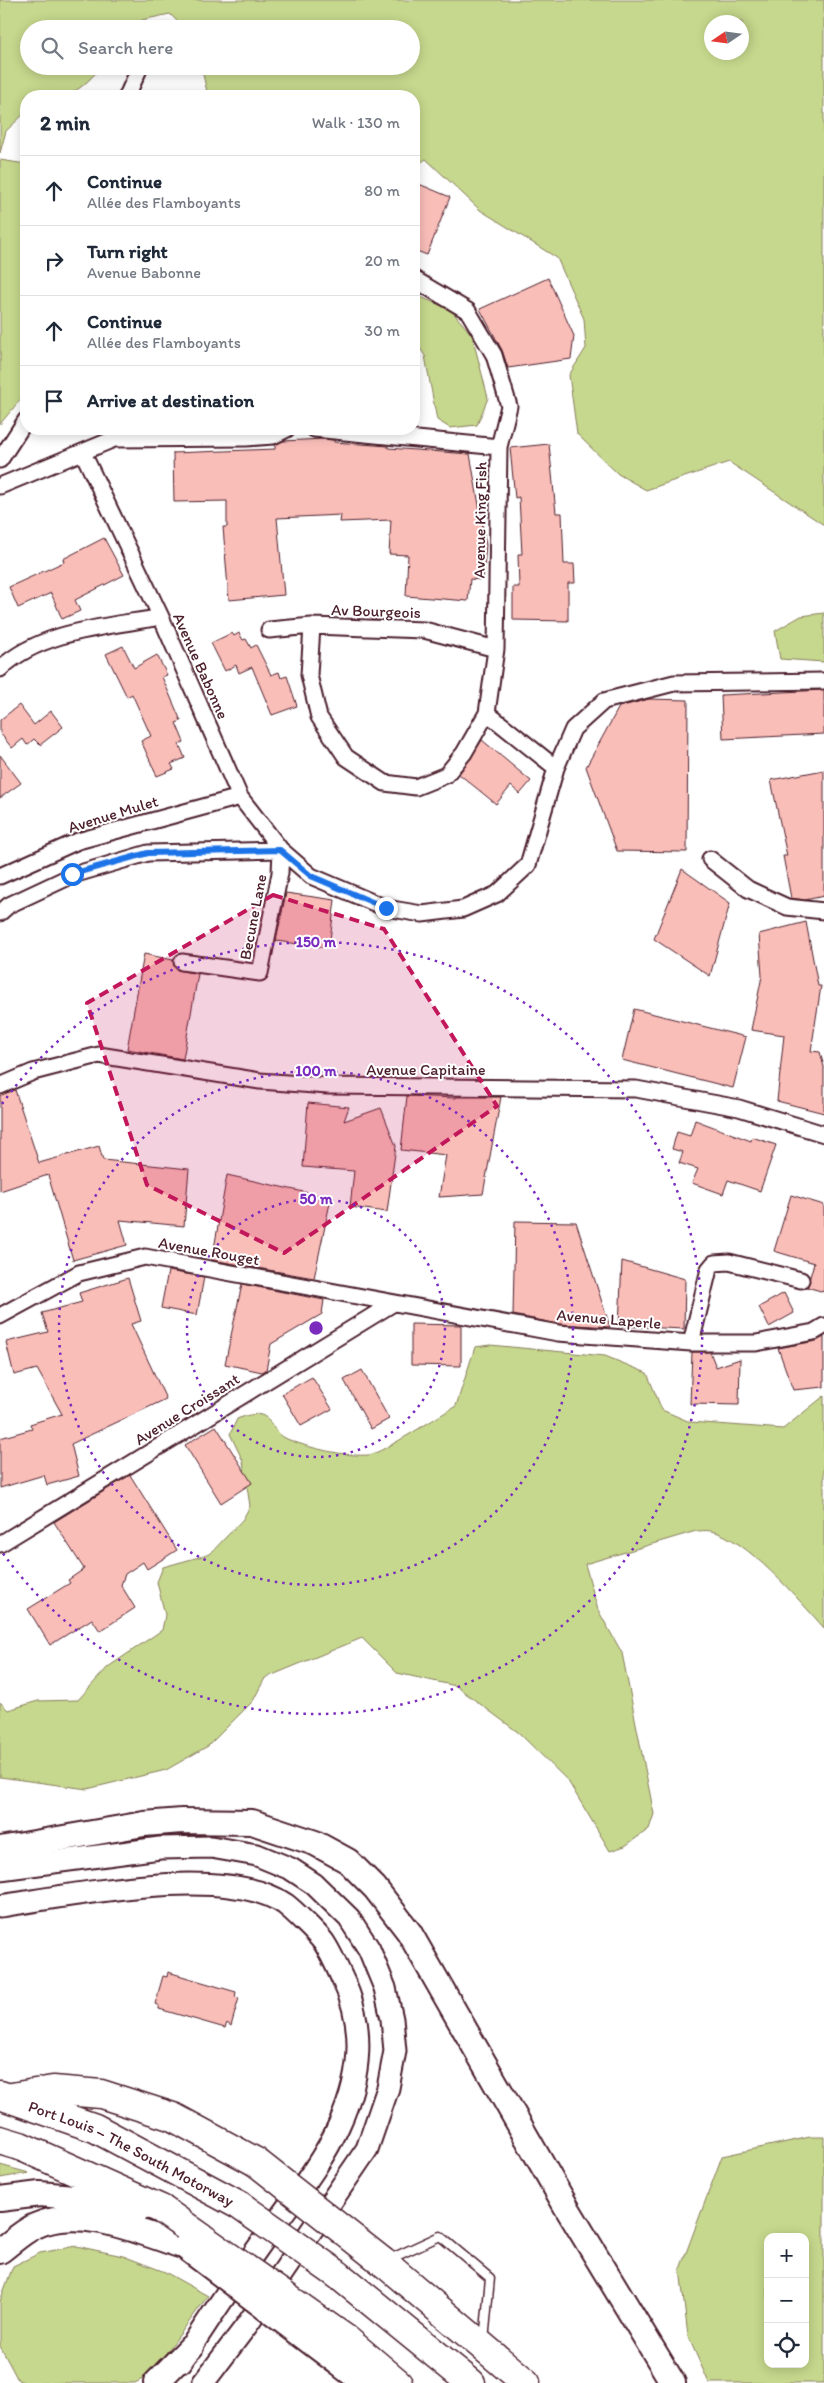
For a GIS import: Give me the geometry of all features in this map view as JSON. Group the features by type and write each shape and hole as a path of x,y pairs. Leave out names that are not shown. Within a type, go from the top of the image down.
{"highway":[{"path":"4,2096 53,2090 101,2094 173,2117 256,2162 383,2262 526,2383"},
{"name":"Port Louis – The South Motorway","path":"4,2096 95,2128 239,2206 337,2274 471,2383"},
{"path":"0,2140 20,2146 161,2209 342,2351 398,2383"}],"main road":[{"path":"0,1849 144,1824 182,1821 252,1822 315,1843 348,1861 375,1888 409,1932 566,2208 673,2383"},
{"path":"0,2199 40,2194 84,2198 145,2221 342,2351 364,2383"},
{"path":"0,2252 34,2227 72,2217 130,2229 185,2247"},
{"path":"156,2383 191,2347"}],"street":[{"path":"130,90 136,75"},
{"name":"Avenue King Fish","path":"420,283 468,311 494,355 509,406 499,447 496,649 487,713"},
{"path":"0,460 20,429"},
{"path":"0,486 114,439 246,438 275,435"},
{"path":"376,435 499,447"},
{"name":"Avenue Babonne","path":"82,453 161,617 240,797 280,850 311,876 386,908 422,914 463,908 497,894 528,865 556,768 573,729 604,701 674,683 824,681"},
{"path":"0,669 15,655 59,636 161,617"},
{"name":"Av Bourgeois","path":"269,630 312,626 424,630 496,649"},
{"name":"Av Bourgeois","path":"312,626 309,675 320,717 346,757 385,783 416,786 446,775 464,753 487,713"},
{"path":"487,713 556,768"},
{"name":"Avenue Mulet","path":"0,876 78,840 240,797"},
{"path":"0,913 9,906 72,874 148,853 280,850"},
{"name":"Becune Lane","path":"182,962 260,973 280,873 280,850"},
{"path":"710,858 748,889 779,904 787,907 824,910"},
{"name":"Avenue Capitaine","path":"0,1086 33,1072 99,1055 260,1081 328,1086 636,1089 739,1108 824,1134"},
{"name":"Avenue Rouget","path":"0,1316 79,1273 145,1258 392,1304"},
{"path":"691,1343 709,1269 714,1263 729,1262 801,1280"},
{"name":"Avenue Laperle","path":"392,1304 558,1334 691,1343 756,1343 814,1332 824,1326"},
{"name":"Avenue Croissant","path":"0,1544 392,1304"},
{"path":"0,1869 160,1848 211,1847 257,1855 291,1869 314,1884 349,1918 369,1949 386,1988 392,2019 395,2051 388,2088 367,2149 247,2325 203,2383"},
{"path":"0,1906 152,1884 214,1885 250,1889 284,1903 325,1944 349,1992 359,2033 356,2074 339,2125 308,2177 217,2305 166,2383"}],"lane":[{"path":"383,2262 440,2236 490,2278 484,2348"}],"highlighted area":[{"path":"273,895 384,929 497,1106 284,1253 147,1185 87,1003"}],"green space":[{"path":"0,0 824,0 824,525 729,462 646,490 618,474 577,434 569,375 586,348 584,319 557,258 480,210 426,159 420,163 420,90 207,90 203,75 420,75 420,20 176,20 170,14 142,20 20,20 20,75 94,75 77,90 20,90 20,118 6,131 0,153"},
{"path":"0,160 20,163 20,400 0,424"},
{"path":"420,297 451,310 472,335 488,398 477,425 450,428 437,420 425,356 420,348"},
{"path":"824,613 824,662 780,659 775,631 801,616"},
{"path":"490,1345 605,1356 647,1373 662,1410 690,1422 783,1429 824,1396 824,1628 787,1587 756,1557 725,1536 711,1531 696,1531 585,1564 598,1610 622,1653 654,1814 649,1829 625,1846 610,1851 568,1781 519,1733 456,1686 397,1673 362,1638 265,1678 253,1701 208,1746 166,1770 87,1789 0,1777 0,1702 8,1710 38,1701 78,1700 108,1667 162,1630 165,1615 157,1582 163,1567 210,1554 243,1519 250,1506 243,1461 230,1434 237,1419 258,1414 264,1416 280,1435 316,1449 360,1455 376,1453 456,1406 475,1347"},
{"path":"810,2137 824,2137 824,2383 709,2383 688,2336 680,2269 722,2156"},
{"path":"0,2165 29,2173 0,2178"},
{"path":"76,2246 123,2256 165,2272 208,2296 150,2375 135,2383 26,2383 18,2380 0,2346 0,2301 13,2266 40,2253"}],"building":[{"path":"420,184 450,197 427,255 420,252"},
{"path":"548,278 574,336 571,359 508,368 502,350 480,309"},
{"path":"334,440 334,442 388,446 388,448 470,454 486,545 483,580 470,579 468,601 406,596 408,555 389,554 391,520 340,522 341,515 277,518 284,595 229,600 223,527 227,527 227,501 174,502 173,453 275,449 275,445 283,441"},
{"path":"549,444 556,513 562,513 564,564 574,564 575,583 568,583 568,621 513,620 513,587 519,587 518,554 522,554 519,497 515,498 510,448"},
{"path":"104,538 124,575 75,600 80,611 62,619 51,593 18,608 9,587 64,562 63,559"},
{"path":"232,633 234,636 239,633 243,640 246,639 251,648 256,645 271,675 279,672 281,678 287,676 297,706 272,715 252,667 239,673 236,665 225,671 211,643"},
{"path":"123,646 134,668 157,655 167,675 162,677 181,721 176,723 184,742 179,744 185,758 171,764 174,769 157,776 141,741 151,736 132,694 127,697 106,654"},
{"path":"824,690 824,734 723,739 721,695"},
{"path":"649,699 688,700 687,852 617,851 586,767 619,707"},
{"path":"19,705 34,725 51,711 63,727 40,745 34,739 27,745 23,739 12,748 0,733 0,720"},
{"path":"482,740 531,781 520,794 511,786 496,804 459,774"},
{"path":"0,755 21,783 0,798"},
{"path":"824,770 824,896 805,900 791,898 783,856 787,856 771,780"},
{"path":"682,869 730,903 710,976 654,939"},
{"path":"286,893 335,900 329,948 276,941"},
{"path":"806,922 818,986 821,986 811,1051 820,1052 824,1067 824,1113 777,1101 784,1035 751,1030 762,976 759,934"},
{"path":"144,954 173,960 177,970 198,974 183,1059 127,1049"},
{"path":"634,1009 746,1037 733,1088 622,1060"},
{"path":"15,1090 39,1163 99,1146 103,1160 189,1169 184,1226 120,1220 127,1245 73,1260 48,1175 0,1191 0,1095"},
{"path":"407,1096 501,1097 483,1194 439,1197 446,1155 401,1150"},
{"path":"308,1103 349,1107 344,1121 381,1108 396,1146 387,1212 350,1207 354,1171 303,1167"},
{"path":"695,1120 751,1141 752,1137 776,1145 760,1191 728,1180 723,1194 692,1183 698,1169 679,1163 683,1152 672,1149 677,1132 690,1136"},
{"path":"227,1175 331,1198 314,1278 212,1260"},
{"path":"791,1195 824,1205 824,1292 807,1287 814,1263 774,1251"},
{"path":"515,1221 576,1222 610,1327 559,1324 513,1315"},
{"path":"622,1261 685,1279 684,1329 619,1326"},
{"path":"168,1271 204,1277 197,1315 161,1308"},
{"path":"128,1278 141,1321 131,1324 166,1399 71,1444 79,1476 47,1485 44,1475 0,1488 0,1438 32,1429 30,1424 62,1414 37,1369 14,1375 6,1342 48,1332 42,1313 82,1302 79,1293"},
{"path":"242,1284 324,1300 322,1314 271,1344 266,1370 262,1372 225,1364"},
{"path":"784,1293 794,1313 769,1327 759,1307"},
{"path":"411,1324 461,1325 461,1366 411,1365"},
{"path":"824,1337 824,1387 793,1390 778,1348 816,1341"},
{"path":"692,1352 710,1352 716,1367 740,1359 739,1405 690,1404"},
{"path":"362,1370 389,1419 371,1429 344,1380"},
{"path":"312,1377 332,1409 301,1426 282,1394"},
{"path":"216,1426 252,1483 221,1503 185,1445"},
{"path":"130,1475 177,1550 147,1569 143,1562 125,1574 121,1585 135,1608 100,1631 92,1619 50,1645 28,1609 70,1583 68,1580 84,1569 54,1522"},
{"path":"168,1972 236,1992 235,1997 239,1998 231,2026 227,2023 225,2028 159,2009 159,2006 155,2004 163,1976 167,1977"}],"route":[{"path":"72,874 148,853 280,850 311,876 386,908"}]}
